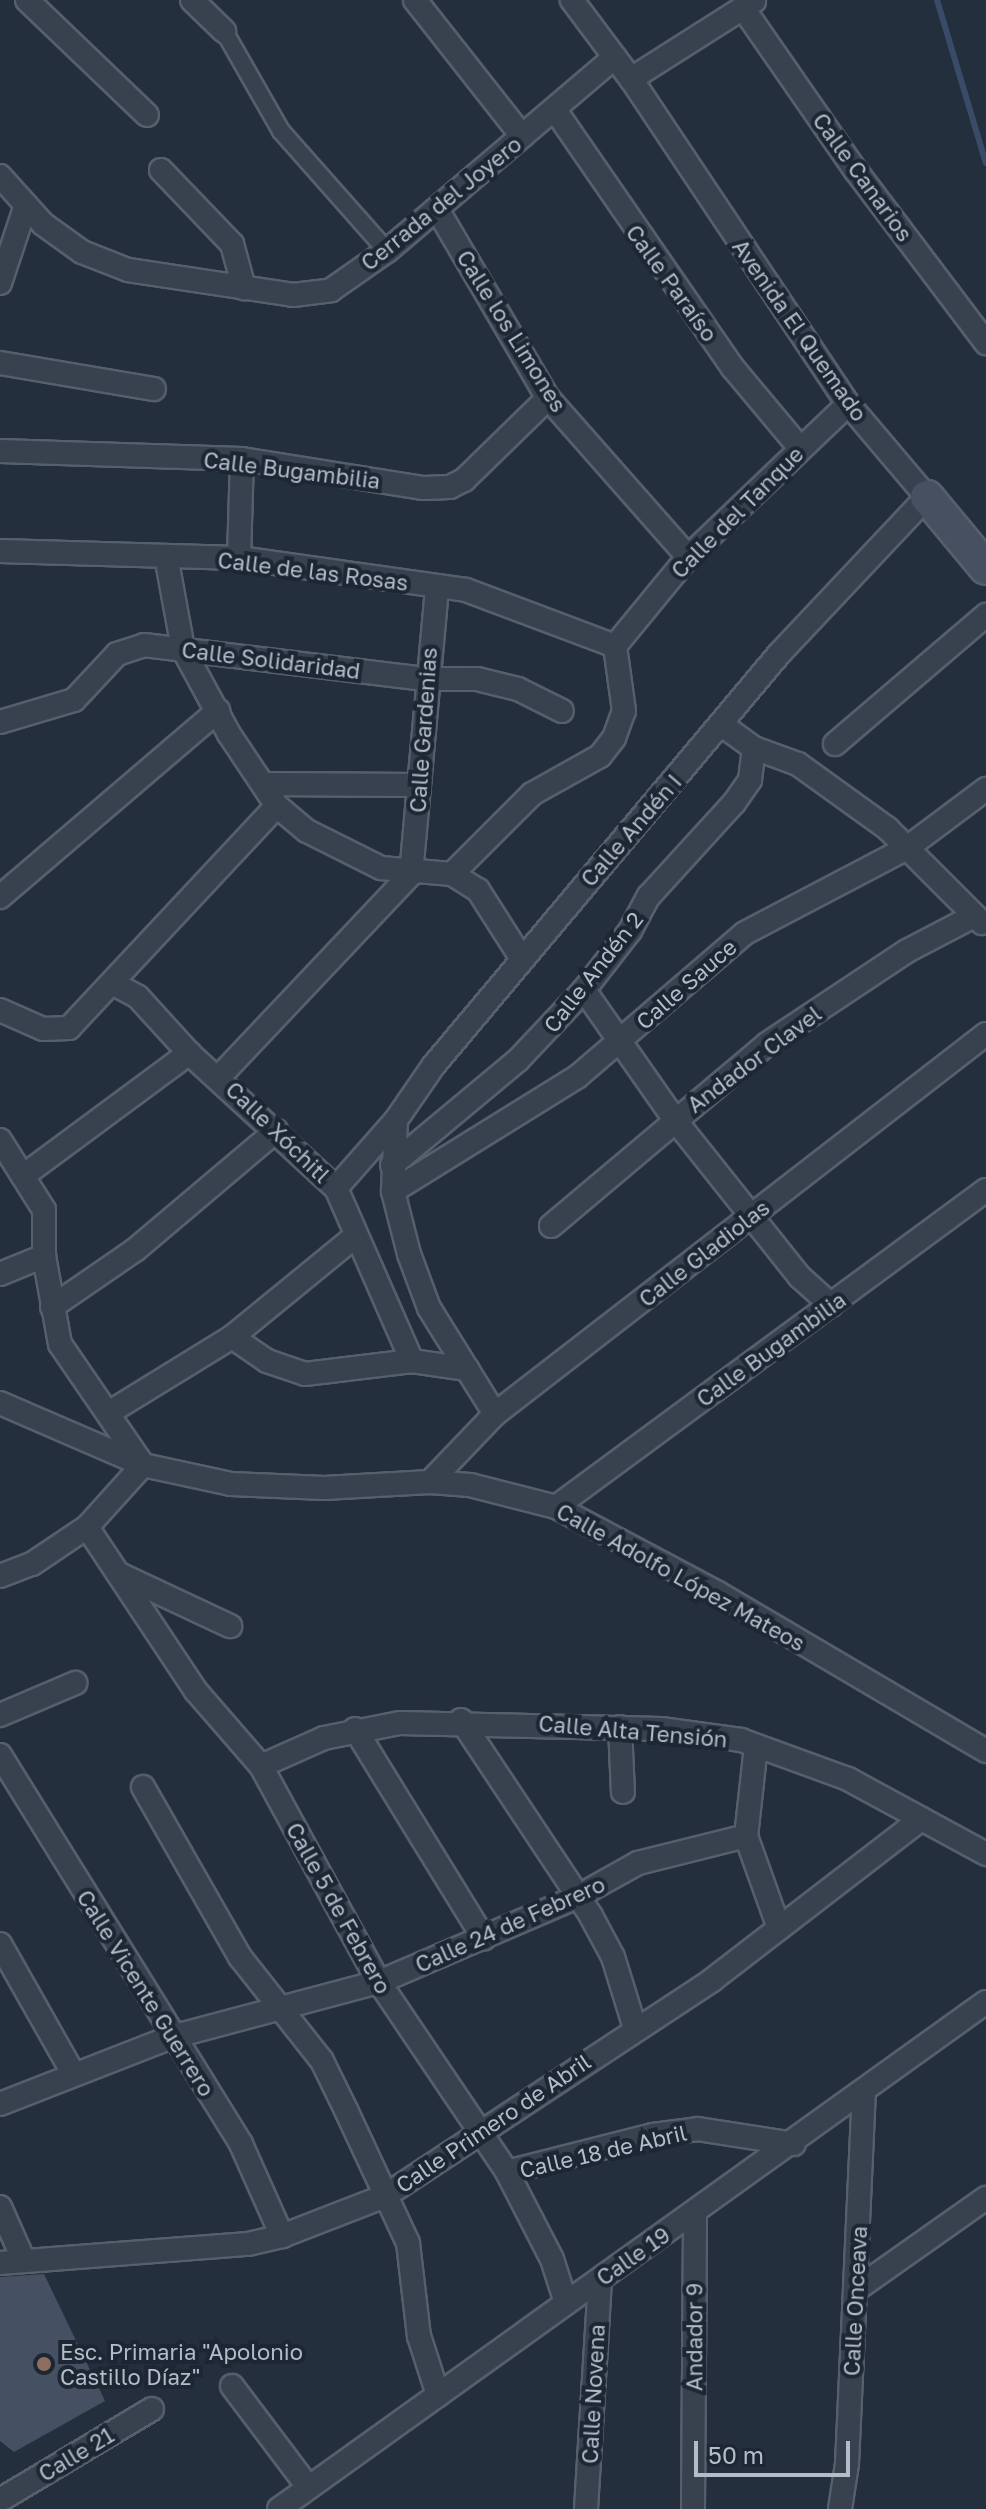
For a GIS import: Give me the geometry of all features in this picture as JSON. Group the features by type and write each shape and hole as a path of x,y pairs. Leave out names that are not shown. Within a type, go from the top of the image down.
{"main road":[{"name":"Avenida El Quemado","path":"927,497 986,568"}],"street":[{"path":"27,0 147,115"},
{"path":"192,0 224,31 281,131 387,251"},
{"path":"415,0 522,136"},
{"name":"Avenida El Quemado","path":"572,0 631,79 848,404 927,497"},
{"path":"631,79 749,4"},
{"name":"Calle Canarios","path":"749,4 856,171 986,343"},
{"name":"Cerrada del Joyero","path":"0,176 26,205 82,252 128,270 293,295 331,290 387,251 615,57"},
{"name":"Calle Paraíso","path":"555,110 697,319 800,448"},
{"path":"161,170 232,244 244,288"},
{"path":"0,283 26,205"},
{"name":"Calle los Limones","path":"437,209 548,398 688,557"},
{"path":"0,363 154,389"},
{"name":"Calle Bugambilia","path":"0,451 242,459 424,488 450,487 464,480 548,398"},
{"name":"Calle del Tanque","path":"615,646 688,557 848,404"},
{"path":"239,558 242,459"},
{"name":"Calle Andén I","path":"336,1188 396,1120 522,959 848,576 927,497"},
{"name":"Calle de las Rosas","path":"0,551 239,558 466,590 615,646"},
{"path":"166,556 183,649 277,806 345,853 411,874 452,874 478,890 522,959"},
{"name":"Calle Gardenias","path":"411,874 425,679 437,587"},
{"path":"835,744 986,615"},
{"name":"Calle Solidaridad","path":"0,722 74,700 105,664 133,646 183,649 425,679 477,679 518,689 562,711"},
{"path":"452,874 532,794 600,756 614,738 624,711 615,646"},
{"path":"0,897 218,711"},
{"path":"722,725 754,748 798,764 907,848 980,921"},
{"name":"Calle Andén 2","path":"392,1165 518,1060 584,990 630,931 649,896 734,803 750,780 754,748"},
{"path":"265,784 416,785"},
{"name":"Calle Sauce","path":"393,1191 565,1085 622,1042 745,933 907,848 986,789"},
{"path":"0,1010 57,1032 69,1028 114,984 277,806"},
{"path":"220,1076 411,874"},
{"name":"Andador Clavel","path":"551,1226 767,1044 907,951 980,921"},
{"name":"Calle Xóchitl","path":"114,984 138,997 189,1053 220,1076 336,1188 354,1237 412,1361"},
{"path":"584,990 675,1120 812,1291 831,1305"},
{"name":"Calle Gladiolas","path":"430,1482 495,1414 986,1034"},
{"path":"23,1176 189,1053"},
{"path":"396,1120 392,1165 397,1219 429,1308 495,1414"},
{"path":"52,1307 135,1250 276,1131"},
{"path":"0,1140 44,1210 44,1256 60,1344 110,1412 143,1465 87,1527 32,1564 0,1576"},
{"name":"Calle Bugambilia","path":"556,1507 986,1190"},
{"path":"110,1412 232,1337 354,1237"},
{"path":"0,1274 44,1256"},
{"path":"232,1337 267,1361 305,1374 412,1361 467,1369"},
{"name":"Calle Adolfo López Mateos","path":"0,1403 143,1465 231,1484 324,1488 430,1482 470,1485 556,1507 718,1593 986,1751"},
{"name":"Calle 5 de Febrero","path":"87,1527 196,1691 261,1766 379,1982 507,2172 552,2259 566,2303"},
{"path":"117,1573 230,1626"},
{"path":"0,1715 75,1683"},
{"path":"461,1720 613,1957 635,2028"},
{"name":"Calle Alta Tensión","path":"261,1766 355,1729 461,1720 620,1727 756,1746 848,1779 986,1854"},
{"path":"620,1727 623,1792"},
{"path":"355,1729 484,1939"},
{"path":"756,1746 746,1836 779,1928"},
{"name":"Calle Vicente Guerrero","path":"0,1755 241,2144 282,2236"},
{"path":"143,1787 193,1881 278,2009 322,2061 408,2243 419,2336 438,2395"},
{"name":"Calle Primero de Abril","path":"0,2263 248,2244 282,2236 385,2196 712,1980 921,1819"},
{"name":"Calle 24 de Febrero","path":"0,2104 172,2037 379,1982 577,1897 638,1863 746,1836"},
{"path":"0,1944 74,2075"},
{"name":"Calle 19","path":"279,2509 794,2144 986,2002"},
{"name":"Calle Onceava","path":"840,2509 857,2289 864,2092"},
{"name":"Calle 18 de Abril","path":"507,2172 653,2135 698,2129 794,2144"},
{"path":"857,2289 986,2198"},
{"path":"0,2207 24,2261"},
{"name":"Andador 9","path":"693,2509 695,2213"},
{"name":"Calle Novena","path":"582,2505 600,2279"},
{"path":"232,2386 308,2487"},
{"name":"Calle 21","path":"0,2500 152,2409"},
{"path":"0,2500 7,2509"}],"building":[{"name":"Esc. Primaria \"Apolonio Castillo Díaz\"","path":"44,2274 105,2401 14,2452 0,2441 0,2277"}],"waterway":[{"path":"937,0 986,163"}],"place":[{"name":"Esc. Primaria \"Apolonio Castillo Díaz\"","path":"44,2364"}]}
